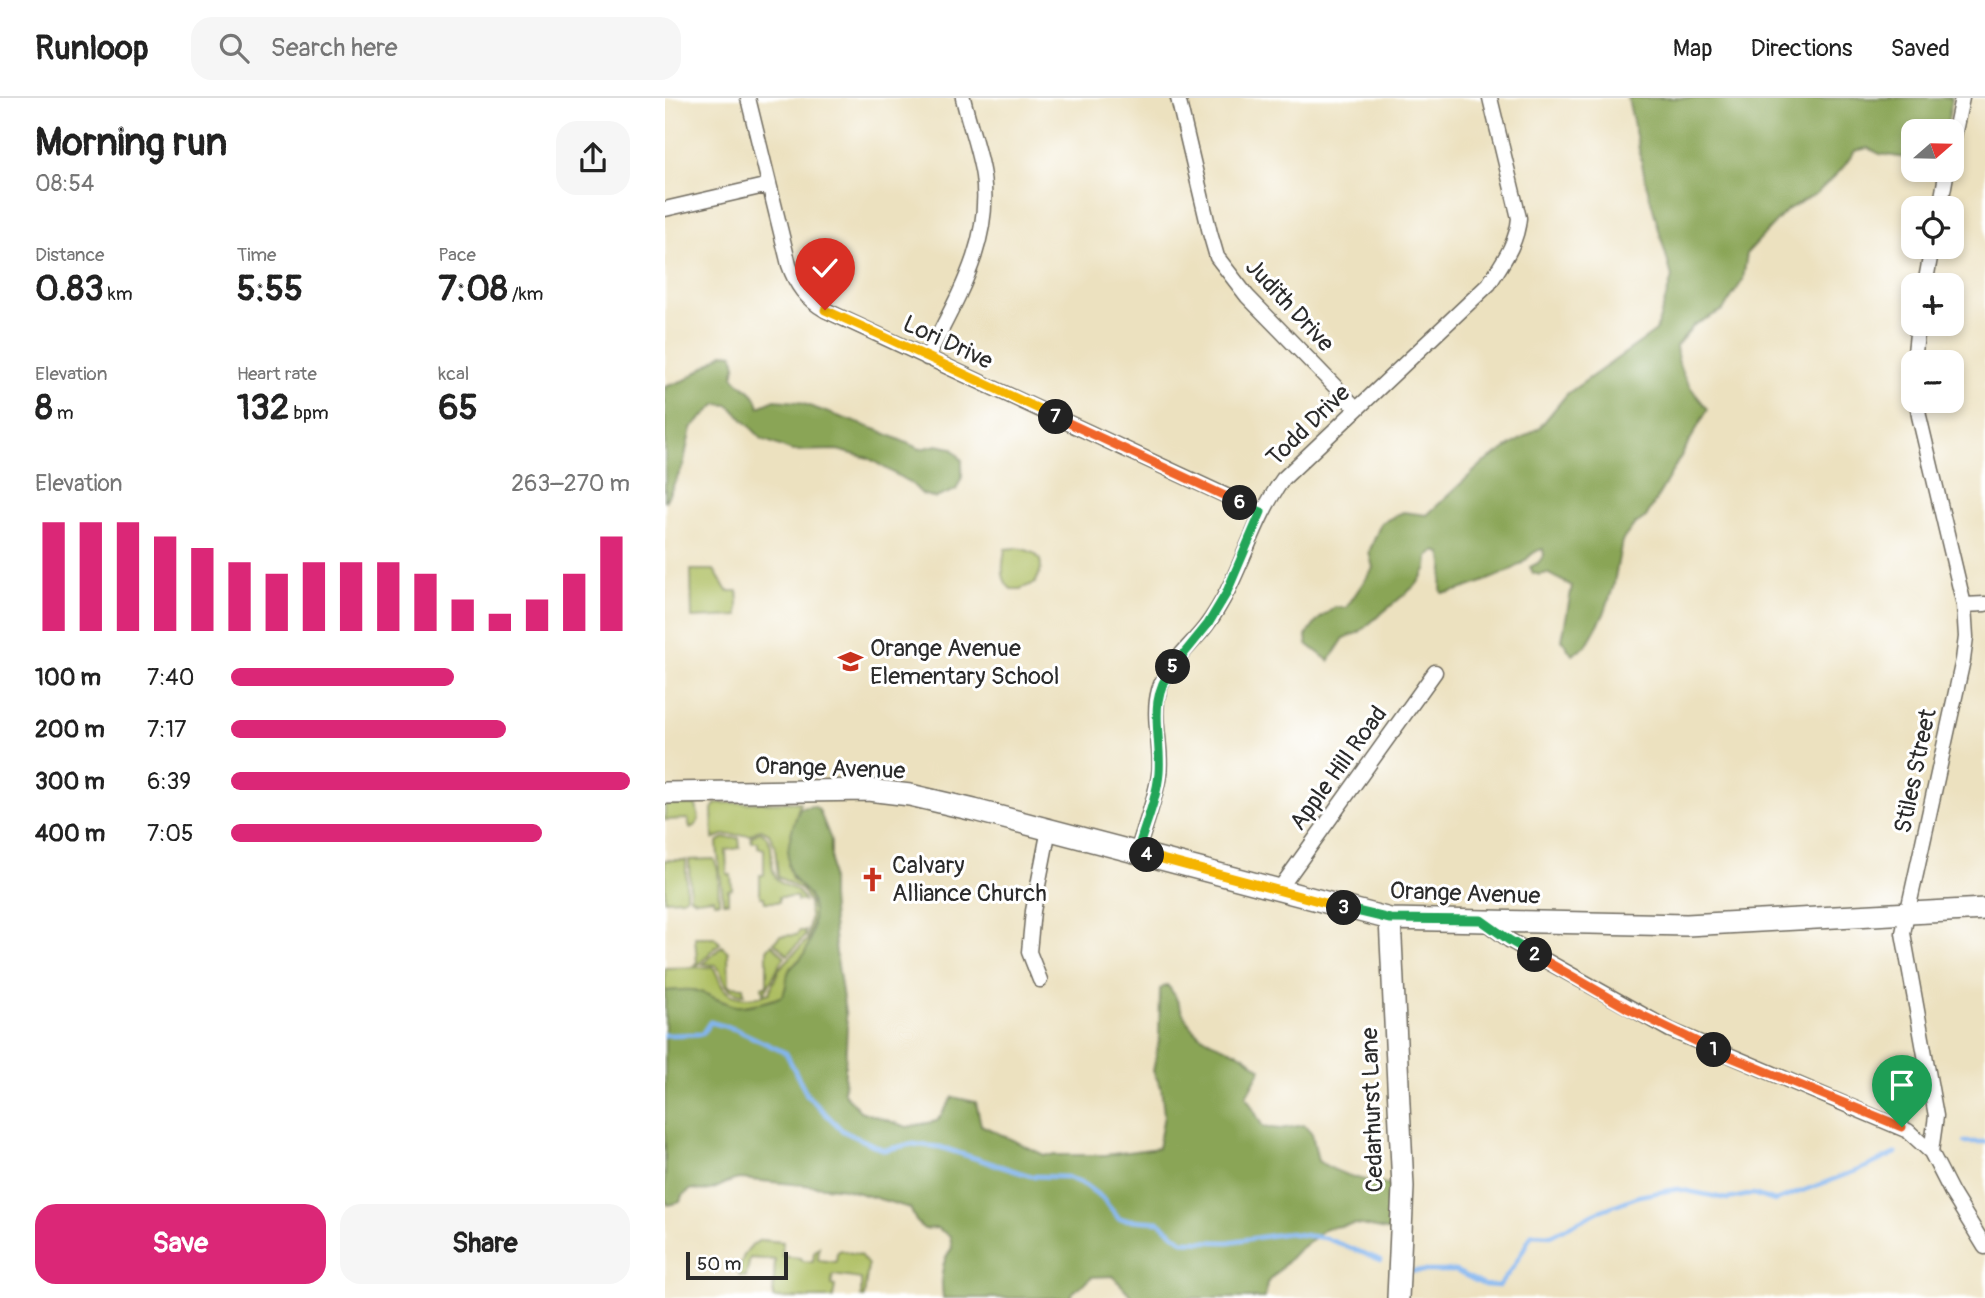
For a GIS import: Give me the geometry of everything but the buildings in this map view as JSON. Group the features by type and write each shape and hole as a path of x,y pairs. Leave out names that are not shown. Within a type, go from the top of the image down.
{"main road":[{"name":"Orange Avenue","path":"665,793 827,790 888,792 974,810 1390,919 1687,925 1985,909"},
{"name":"Cedarhurst Lane","path":"1390,919 1403,1187 1398,1298"}],"street":[{"name":"Lori Drive","path":"748,98 789,265 804,294 825,310 1261,512"},
{"path":"927,358 971,271 985,217 982,176 963,98"},
{"name":"Judith Drive","path":"1178,98 1217,257 1247,296 1357,408"},
{"name":"Todd Drive","path":"1137,853 1159,776 1156,718 1160,688 1165,676 1208,624 1226,594 1261,512 1283,479 1489,284 1516,237 1519,218 1517,204 1490,98"},
{"path":"1958,119 1962,98"},
{"path":"665,209 769,185"},
{"name":"Stiles Street","path":"1919,413 1964,605 1966,637 1903,933 1936,1116 1931,1152"},
{"path":"1964,605 1985,604"},
{"name":"Apple Hill Road","path":"1278,891 1436,672"},
{"path":"1040,979 1029,952 1033,911 1049,829"},
{"path":"1481,920 1509,940 1670,1030 1902,1127 1931,1152 1985,1247"}],"green space":[{"path":"1628,98 1952,98 1948,119 1901,119 1901,157 1880,154 1868,148 1855,151 1842,169 1817,193 1787,210 1747,253 1743,280 1723,310 1694,325 1676,346 1679,365 1686,380 1708,409 1646,517 1634,525 1622,541 1613,588 1604,614 1586,646 1572,655 1562,640 1572,586 1547,573 1533,573 1530,567 1538,563 1544,555 1543,549 1533,553 1514,568 1494,577 1442,593 1443,560 1441,553 1435,551 1428,556 1427,568 1417,584 1358,633 1344,638 1329,661 1307,644 1306,636 1318,620 1335,607 1346,608 1373,568 1369,552 1381,523 1403,512 1427,515 1483,463 1540,427 1567,394 1656,331 1672,277 1646,183"},
{"path":"724,353 733,354 736,365 733,376 755,396 759,407 775,400 798,402 880,431 920,449 937,445 952,448 962,460 962,477 956,490 936,498 922,494 912,484 868,458 837,450 792,451 762,439 729,405 717,404 691,428 683,466 665,502 665,387 687,379"},
{"path":"1016,548 1036,555 1041,569 1035,583 1020,589 1011,589 1003,576 1003,560 1005,549"},
{"path":"691,570 714,570 727,591 738,591 738,616 692,618"},
{"path":"800,802 790,841 788,865 792,879 807,889 813,918 808,947 790,968 784,994 765,1002 737,1007 695,990 665,991 665,968 713,967 722,987 733,996 752,998 764,995 769,993 779,969 807,940 809,903 802,890 778,877 775,847 769,833 761,829 750,835 723,835 713,839 712,809 716,803"},
{"path":"665,804 696,805 699,819 696,825 690,828 688,819 665,820"},
{"path":"814,806 819,810 831,840 831,898 835,946 847,1025 844,1093 860,1111 907,1127 937,1121 953,1097 976,1102 981,1125 1044,1155 1105,1155 1158,1148 1164,1115 1161,1087 1153,1071 1159,1040 1160,989 1167,985 1195,1031 1242,1055 1261,1069 1246,1096 1263,1127 1280,1129 1304,1125 1312,1134 1318,1161 1354,1177 1393,1185 1391,1231 1356,1224 1326,1228 1297,1251 1267,1283 1265,1298 1133,1298 1113,1276 1092,1277 1071,1294 1071,1298 943,1298 942,1272 945,1259 952,1248 950,1236 937,1228 924,1229 916,1221 910,1208 845,1189 740,1179 713,1189 692,1189 683,1195 680,1202 668,1205 665,1198 665,991 693,990 737,1006 762,1003 783,994 789,971 808,947 813,923 810,897 795,881 789,869 789,842 800,808"},
{"path":"760,832 770,844 775,876 781,883 798,892 804,901 797,901 797,897 779,897 779,902 765,902 764,897 760,897 760,875 764,875 764,849 758,847 758,842 752,842 751,837"},
{"path":"724,838 739,838 740,848 726,850 727,874 731,875 732,889 728,890 728,902 723,902 717,842"},
{"path":"714,859 718,870 719,902 714,902 713,898 696,900 690,897 689,860"},
{"path":"665,860 686,860 686,897 682,899 665,900"},
{"path":"799,931 805,931 805,936 788,955 774,942 780,936 797,935"},
{"path":"695,937 714,937 720,943 698,965 695,965"},
{"path":"772,944 785,957 763,993 762,987 767,985 767,950"},
{"path":"722,946 728,952 729,986 743,987 744,994 728,987 716,965 703,964"},
{"path":"761,1240 783,1242 782,1256 800,1258 802,1261 813,1262 814,1252 819,1247 818,1260 836,1262 840,1250 860,1255 868,1265 864,1298 861,1297 861,1279 833,1275 833,1298 773,1298 775,1260 750,1258 746,1277 739,1276 745,1254"}],"waterway":[{"path":"665,1035 702,1034 710,1022 735,1029 786,1053 807,1095 843,1131 884,1150 912,1144 940,1147 1031,1176 1067,1177 1085,1185 1101,1197 1119,1219 1159,1222 1183,1241 1228,1242 1288,1233 1325,1238 1381,1260"},
{"path":"1964,1142 1985,1142"},
{"path":"1413,1271 1456,1271 1484,1285 1499,1286 1532,1234 1552,1235 1597,1212 1639,1196 1677,1189 1728,1199 1753,1194 1775,1201 1864,1168 1896,1153"}],"place":[{"name":"Orange Avenue Elementary School","path":"850,662"},
{"name":"Calvary Alliance Church","path":"872,879"}],"route":[{"path":"825,310 1261,512 1226,594 1208,624 1165,676 1160,688 1156,704 1159,776 1137,853 1390,919 1481,920 1509,940 1670,1030 1902,1127"}]}
